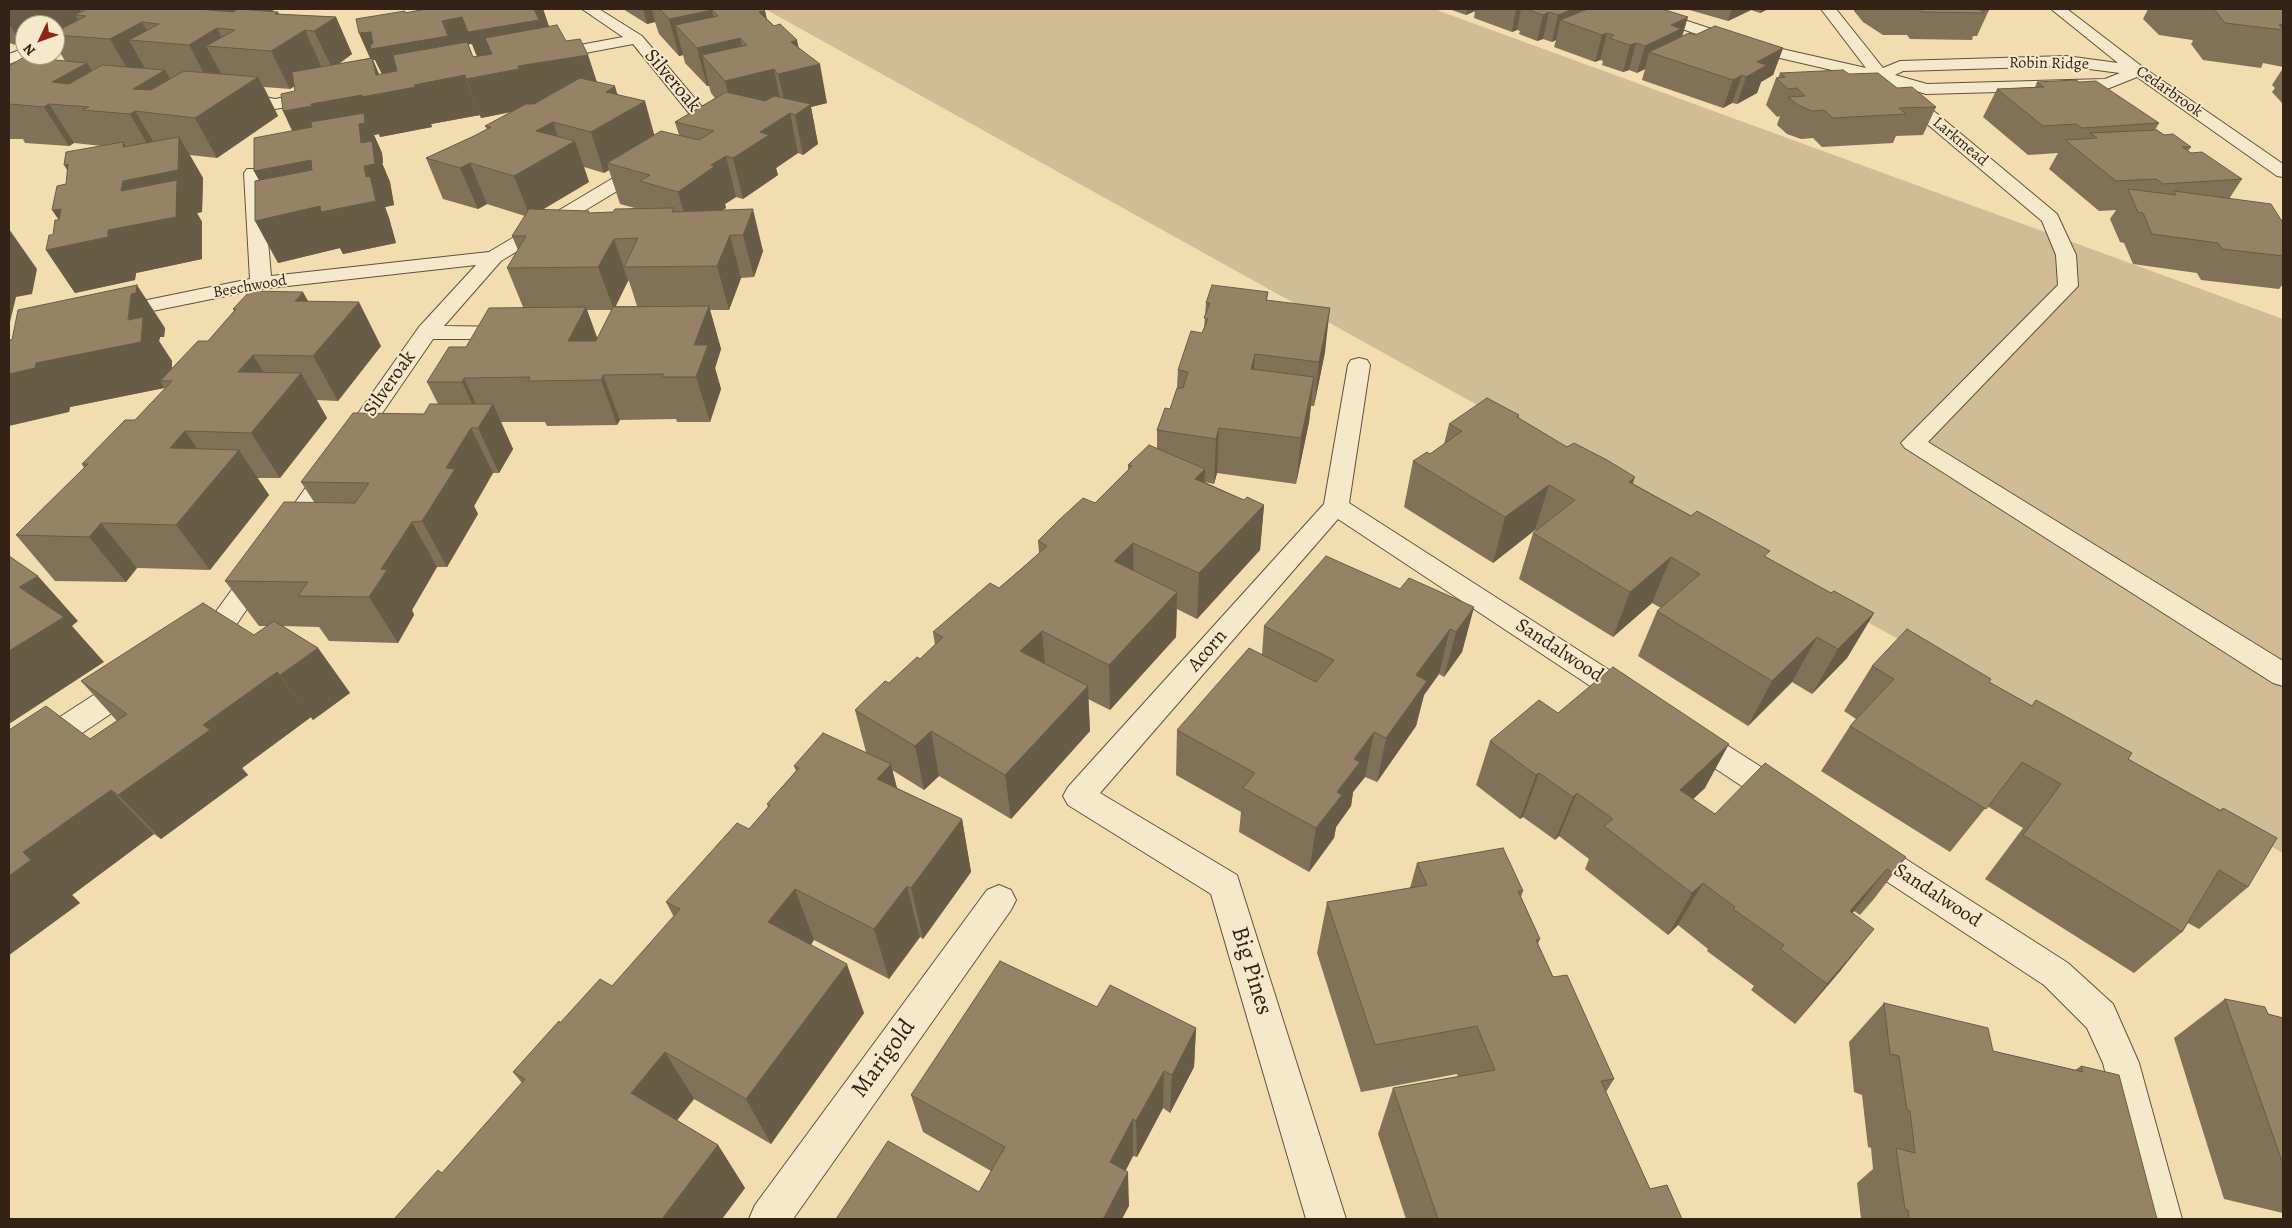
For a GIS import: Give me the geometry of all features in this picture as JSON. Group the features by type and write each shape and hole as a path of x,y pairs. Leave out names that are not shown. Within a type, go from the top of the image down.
{"street":[{"path":"589,9 637,40"},
{"name":"Robin Ridge","path":"1636,9 1747,46 1881,76 1926,89 2108,84 2138,70"},
{"name":"Larkmead","path":"1828,9 1881,76 2050,218 2066,255 2068,286 1913,443 2283,675"},
{"name":"Cedarbrook","path":"2058,9 2138,70 2283,172"},
{"path":"530,58 637,40"},
{"name":"Silveroak","path":"181,652 222,624 427,332 494,257 682,144 696,130 702,118 637,40"},
{"name":"Robin Ridge","path":"1881,76 1900,66 2066,61 2138,70"},
{"path":"1948,65 1976,88"},
{"path":"9,69 28,71"},
{"path":"217,93 275,104 334,93"},
{"path":"252,173 261,283"},
{"name":"Beechwood","path":"96,316 261,283 494,257"},
{"path":"427,332 535,333"},
{"path":"1336,506 1359,365"},
{"name":"Sandalwood","path":"1336,506 1805,811"},
{"name":"Acorn","path":"1079,796 1336,506"},
{"path":"9,766 148,673"},
{"name":"Big Pines","path":"1079,796 1225,885 1326,1219"},
{"name":"Sandalwood","path":"1838,832 2056,974 2100,1016 2121,1063 2162,1219"},
{"name":"Marigold","path":"769,1219 999,900"}],"shaded area":[{"path":"765,9 1434,9 2283,319 2283,853"}],"building":[{"path":"87,9 198,9 233,12 238,9 278,12 275,14 336,17 314,31 305,30 271,51 206,46 235,30 217,28 189,45 129,40 159,24 142,22 110,39 65,36 65,27 86,16 75,15"},
{"path":"426,9 534,9 539,20 468,32 462,17 442,21 448,36 371,49 370,44 373,44 371,32 359,33 356,19"},
{"path":"660,9 763,9 765,11 759,12 774,26 780,24 797,40 791,42 820,64 778,74 774,69 725,81 702,55 747,45 740,38 697,48 675,25 718,16 712,10 669,19"},
{"path":"1526,9 1573,9 1558,15 1549,12 1543,15"},
{"path":"1588,9 1662,9 1688,17 1671,25 1681,29 1645,46 1636,43 1630,45 1609,38 1614,35 1607,33 1602,35 1560,20"},
{"path":"1918,9 1989,10 1980,10 1984,13 1922,12"},
{"path":"2214,9 2283,9 2283,25 2279,24 2283,30 2225,23"},
{"path":"557,25 566,41 580,39 588,55 518,66 519,69 466,79 465,75 414,85 416,87 311,104 312,106 283,111 281,94 295,91 292,72 372,58 376,75 397,71 393,55 467,42 473,57 492,54 485,38"},
{"path":"1715,26 1783,48 1757,62 1767,65 1746,77 1742,75 1733,80 1649,52 1689,33 1695,35"},
{"path":"65,61 87,63 52,82 69,84 102,65 165,70 133,89 151,90 184,71 258,77 195,118 135,111 130,114 82,110 89,107 49,104 44,107 9,104 9,66 15,62 15,65 65,65"},
{"path":"1843,70 1849,74 1878,73 1897,88 1912,87 1936,107 1899,108 1906,114 1833,118 1824,110 1812,111 1798,105 1788,97 1805,96 1797,88 1788,89 1776,78 1785,77 1780,73"},
{"path":"580,78 615,86 606,92 645,101 591,132 553,122 536,131 575,141 514,176 470,163 460,168 426,158 474,136 491,127 485,126 526,104 534,104"},
{"path":"2076,80 2079,82 2096,81 2159,123 2082,128 2076,124 2043,126 1997,89 2044,87 2037,82"},
{"path":"726,92 765,101 774,96 811,104 795,115 790,113 760,132 769,135 733,158 726,156 711,165 715,166 678,192 640,181 650,175 607,163 661,131 699,140 714,131 675,122"},
{"path":"364,113 365,123 359,124 361,143 372,141 375,164 364,166 366,177 370,176 376,201 321,212 320,206 255,221 255,181 312,170 311,160 254,171 254,138 312,127 311,122"},
{"path":"2157,130 2164,135 2173,134 2191,147 2182,147 2191,153 2202,152 2242,179 2163,184 2156,179 2116,181 2065,140 2097,138 2090,133"},
{"path":"179,137 178,170 123,181 121,191 177,180 176,217 108,230 108,237 46,250 49,235 53,235 55,220 59,220 61,209 52,210 57,186 66,184 68,164 64,165 66,152 123,142 123,147"},
{"path":"2128,189 2176,195 2174,191 2271,204 2283,223 2283,256 2222,249 2218,243 2152,234 2143,213 2138,212"},
{"path":"674,208 672,212 753,209 743,235 730,235 717,266 624,267 638,238 614,239 598,267 507,268 526,236 512,236 529,209 589,211 588,213 613,212 615,209"},
{"path":"137,285 136,293 131,294 128,320 143,317 141,342 36,363 35,368 9,374 9,340 12,340 18,310"},
{"path":"1212,285 1268,292 1266,300 1330,308 1319,362 1255,354 1251,369 1314,377 1301,438 1219,428 1216,439 1157,430 1165,408 1170,409 1177,388 1183,388 1188,372 1178,370 1191,331 1202,333 1208,319 1204,318 1210,303 1206,303"},
{"path":"250,291 303,292 295,301 359,302 313,356 253,355 238,372 301,373 251,433 185,431 170,448 239,450 176,525 101,523 89,537 16,535 88,464 82,464 125,420 135,420 172,381 160,381 198,341 208,341"},
{"path":"709,306 694,345 708,345 696,377 662,377 664,374 603,375 601,380 528,381 530,377 464,378 462,382 427,382 449,347 466,347 489,308 586,307 568,341 596,341 613,307"},
{"path":"1487,398 1519,415 1517,417 1567,447 1574,443 1635,477 1629,482 1691,516 1697,511 1770,551 1764,556 1831,593 1834,591 1874,613 1838,649 1817,637 1772,681 1657,611 1700,574 1671,557 1630,592 1533,533 1575,500 1549,485 1505,517 1413,461 1427,452 1430,454 1462,431 1449,424"},
{"path":"430,404 493,404 478,428 471,428 446,468 455,469 422,521 412,522 381,569 387,570 369,597 298,596 308,582 225,581 284,502 355,503 369,483 301,482 353,413 424,414"},
{"path":"1149,445 1205,469 1195,479 1244,500 1247,497 1264,505 1199,573 1133,543 1114,561 1177,592 1109,665 1042,631 1020,651 1088,686 1005,775 931,731 915,746 855,710 885,681 889,683 917,657 920,659 943,637 933,632 990,583 999,588 1047,546 1038,541 1083,498 1095,503 1132,466 1128,465"},
{"path":"9,556 38,576 19,587 64,617 9,651"},
{"path":"1326,556 1400,589 1409,578 1474,607 1456,632 1450,629 1416,675 1427,681 1386,738 1374,732 1354,759 1360,762 1337,792 1342,795 1316,828 1243,788 1255,773 1177,730 1249,648 1316,682 1334,660 1264,626"},
{"path":"203,603 254,635 274,621 318,648 280,675 277,672 203,725 210,730 118,795 111,790 23,852 31,860 9,876 9,730 46,706 90,739 127,714 81,681"},
{"path":"1907,629 1991,679 1989,682 2032,706 2036,700 2132,753 2128,759 2221,811 2223,808 2277,838 2248,887 2219,870 2182,932 2023,835 2061,784 2022,762 1986,809 1850,726 1894,679 1872,666"},
{"path":"1613,667 1729,744 1680,790 1715,814 1765,763 1906,857 1893,873 1887,869 1850,911 1874,929 1827,984 1780,949 1784,945 1733,909 1735,907 1703,883 1692,893 1604,826 1613,819 1577,793 1573,797 1539,773 1536,775 1490,741 1539,700 1558,713"},
{"path":"823,733 891,764 877,779 962,819 911,888 907,886 874,929 795,889 768,922 847,964 746,1099 665,1052 631,1093 718,1145 662,1219 394,1219 438,1170 442,1173 525,1079 513,1072 559,1021 560,1023 600,979 612,986 680,909 666,902 737,823 749,829 770,805 767,804 799,768 794,766"},
{"path":"1503,848 1523,891 1518,891 1540,939 1536,940 1553,977 1567,975 1614,1079 1601,1081 1650,1189 1667,1185 1682,1219 1438,1219 1393,1088 1495,1070 1477,1026 1375,1045 1327,902 1427,885 1417,863"},
{"path":"1000,961 1097,1007 1110,985 1196,1028 1172,1075 1164,1071 1136,1121 1133,1119 1110,1162 1128,1172 1103,1219 836,1219 888,1141 979,1192 1005,1147 911,1095"},
{"path":"2225,999 2265,1007 2268,1014 2283,1018 2283,1164"},
{"path":"1884,1003 1988,1028 1993,1051 2083,1072 2081,1066 2119,1075 2157,1219 1909,1219 1908,1210 1905,1209 1896,1148 1915,1153 1910,1111 1907,1110 1899,1056 1890,1054"}]}
